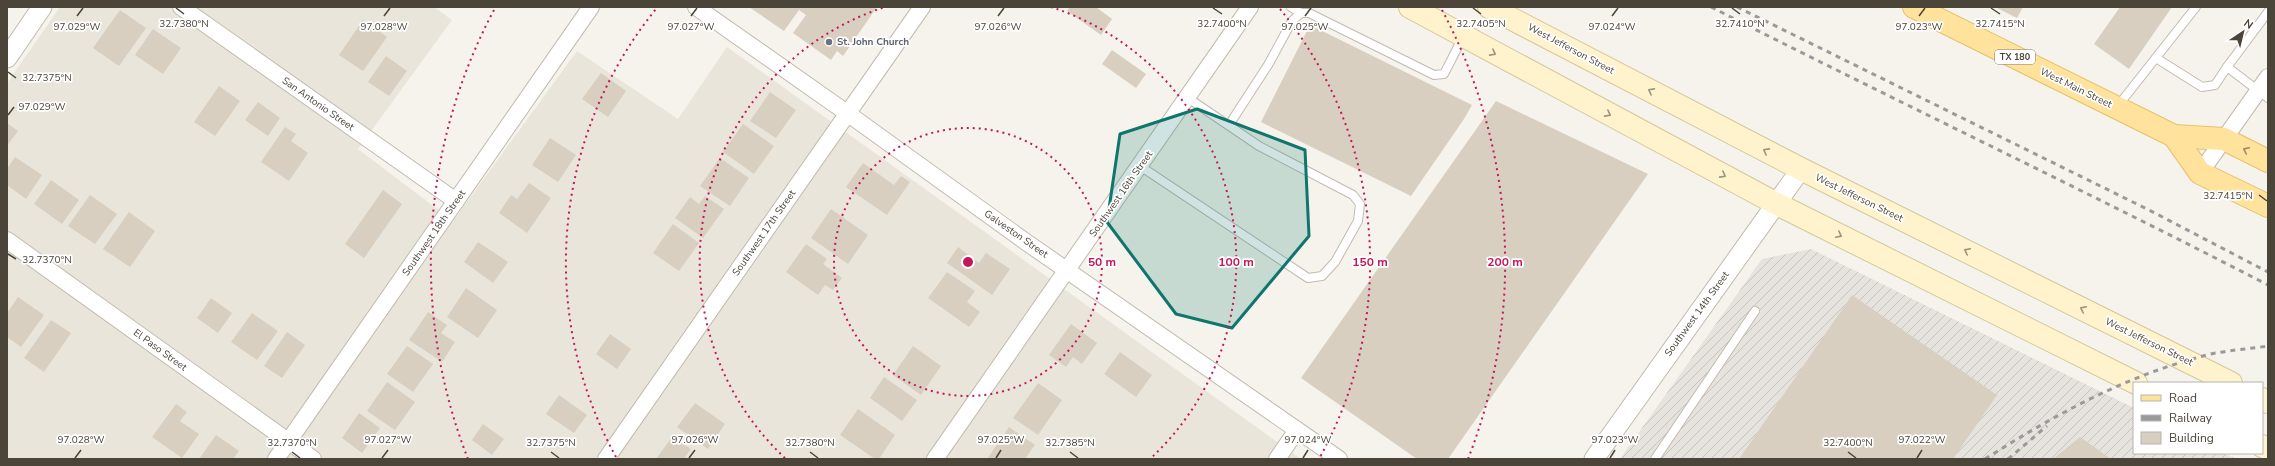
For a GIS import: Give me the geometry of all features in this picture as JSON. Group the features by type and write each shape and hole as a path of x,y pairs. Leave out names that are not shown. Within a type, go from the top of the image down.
{"main road":[{"path":"1410,7 1463,37 1777,204 2134,382"},
{"name":"West Jefferson Street","path":"1489,7 1800,169 2229,382"},
{"name":"West Main Street","path":"1914,7 2174,136 2224,139 2268,161"},
{"name":"West Main Street","path":"2174,136 2200,173 2268,206"}],"street":[{"path":"7,58 42,7"},
{"name":"San Antonio Street","path":"180,7 456,201"},
{"name":"Southwest 18th Street","path":"276,459 592,7"},
{"name":"Galveston Street","path":"696,7 1068,270 1339,459"},
{"name":"Southwest 17th Street","path":"606,459 922,7"},
{"name":"Southwest 16th Street","path":"936,459 1250,7"},
{"path":"2200,173 2224,139 2263,94 2268,77"},
{"name":"Southwest 14th Street","path":"1594,459 1777,204 1800,169"},
{"name":"El Paso Street","path":"7,240 313,459"},
{"path":"1277,459 1297,430"}],"lane":[{"path":"1291,7 1301,13 1309,13 1434,75 1444,74 1463,37"},
{"path":"2116,108 2196,7"},
{"path":"2156,58 2202,87 2215,85 2268,12"},
{"path":"1229,126 1268,65 1292,21 1301,13"},
{"path":"2227,68 2263,94"},
{"path":"1140,166 1308,278 1322,276 1336,262 1358,222 1360,204 1353,195 1259,146 1188,98"},
{"path":"1655,459 1755,311"}],"highlighted area":[{"path":"1197,109 1305,150 1309,236 1232,328 1176,314 1107,222 1120,134"}],"shaded area":[{"path":"60,7 434,7 452,20 358,149 453,221 577,51 678,119 727,47 1301,459 7,459 7,83"},
{"path":"1811,249 2133,408 2133,454 2226,454 2236,459 1620,459 1762,259"}],"building":[{"name":"St. John Church","path":"749,7 877,7 843,56 837,51 831,60 793,33 806,15 799,10 784,31"},
{"path":"1070,7 1096,7 1112,19 1101,35 1067,11"},
{"path":"1995,7 2023,7 2017,18"},
{"path":"2120,7 2172,7 2129,69 2094,44"},
{"path":"120,10 146,28 119,66 93,48"},
{"path":"363,20 387,37 363,71 339,55"},
{"path":"1310,25 1472,105 1411,196 1261,122"},
{"path":"153,29 181,48 163,74 135,55"},
{"path":"1112,50 1146,74 1136,88 1102,64"},
{"path":"386,56 407,71 389,96 368,82"},
{"path":"601,73 626,91 608,117 582,99"},
{"path":"219,86 240,101 215,136 194,122"},
{"path":"770,92 796,110 776,138 750,121"},
{"path":"1496,101 1648,174 1448,459 1417,459 1301,378"},
{"path":"258,102 280,118 268,136 245,120"},
{"path":"7,123 18,131 7,146"},
{"path":"743,124 774,146 754,174 723,152"},
{"path":"285,127 296,134 291,141 308,153 289,181 261,162"},
{"path":"550,138 576,155 558,182 532,165"},
{"path":"15,157 42,175 26,199 7,185 7,169"},
{"path":"720,158 749,178 730,206 700,186"},
{"path":"863,163 894,185 901,176 910,182 887,215 846,187"},
{"path":"51,180 79,200 62,224 34,204"},
{"path":"529,183 551,198 527,233 499,213 511,195 517,199"},
{"path":"383,190 402,204 364,258 345,244"},
{"path":"90,195 117,214 95,244 68,226"},
{"path":"705,196 724,209 703,238 675,218 690,197 699,204"},
{"path":"831,209 868,235 848,264 811,238"},
{"path":"129,212 155,231 130,267 103,249"},
{"path":"673,224 699,243 679,271 653,253"},
{"path":"478,242 508,262 493,283 464,262"},
{"path":"806,244 827,259 823,264 842,278 833,290 825,285 818,295 786,272"},
{"path":"958,247 979,263 986,253 1010,269 992,295 947,263"},
{"path":"947,272 975,291 967,302 980,312 969,327 928,298"},
{"path":"466,288 497,310 478,338 447,317"},
{"path":"1852,295 1997,395 1953,459 1739,459"},
{"path":"18,297 44,315 21,347 7,337 7,313"},
{"path":"211,298 232,313 218,333 197,318"},
{"path":"428,312 447,325 441,333 455,342 442,362 409,340"},
{"path":"252,313 278,331 257,360 231,342"},
{"path":"51,320 71,333 44,372 24,358"},
{"path":"1071,324 1097,343 1082,364 1073,357 1066,367 1049,355"},
{"path":"287,332 305,345 282,378 264,366"},
{"path":"610,334 631,349 617,369 596,354"},
{"path":"407,346 433,364 413,392 387,374"},
{"path":"913,346 941,366 921,395 893,375"},
{"path":"1120,352 1152,375 1136,397 1104,374"},
{"path":"884,377 917,400 902,421 870,398"},
{"path":"387,382 415,402 395,430 367,411"},
{"path":"1038,383 1062,400 1038,435 1013,418"},
{"path":"559,395 587,415 574,433 546,414"},
{"path":"695,403 725,424 708,449 677,427"},
{"path":"176,404 187,412 180,421 199,434 182,458 152,437"},
{"path":"858,409 895,435 879,459 875,459 840,435"},
{"path":"359,413 380,428 362,453 342,438"},
{"path":"483,424 504,439 492,455 472,440"},
{"path":"1009,427 1035,445 1025,459 987,459"},
{"path":"216,435 239,451 233,459 199,459"},
{"path":"672,437 691,449 685,457 688,459 656,459"},
{"path":"2080,437 2111,459 2053,459"}],"railway":[{"path":"1711,7 2268,285"},
{"path":"1737,7 2149,210 2268,272"},
{"path":"1985,459 2066,411 2122,384 2181,362 2211,354 2268,346"},
{"path":"2008,459 2047,426"}],"place":[{"name":"St. John Church","path":"829,42"}]}
